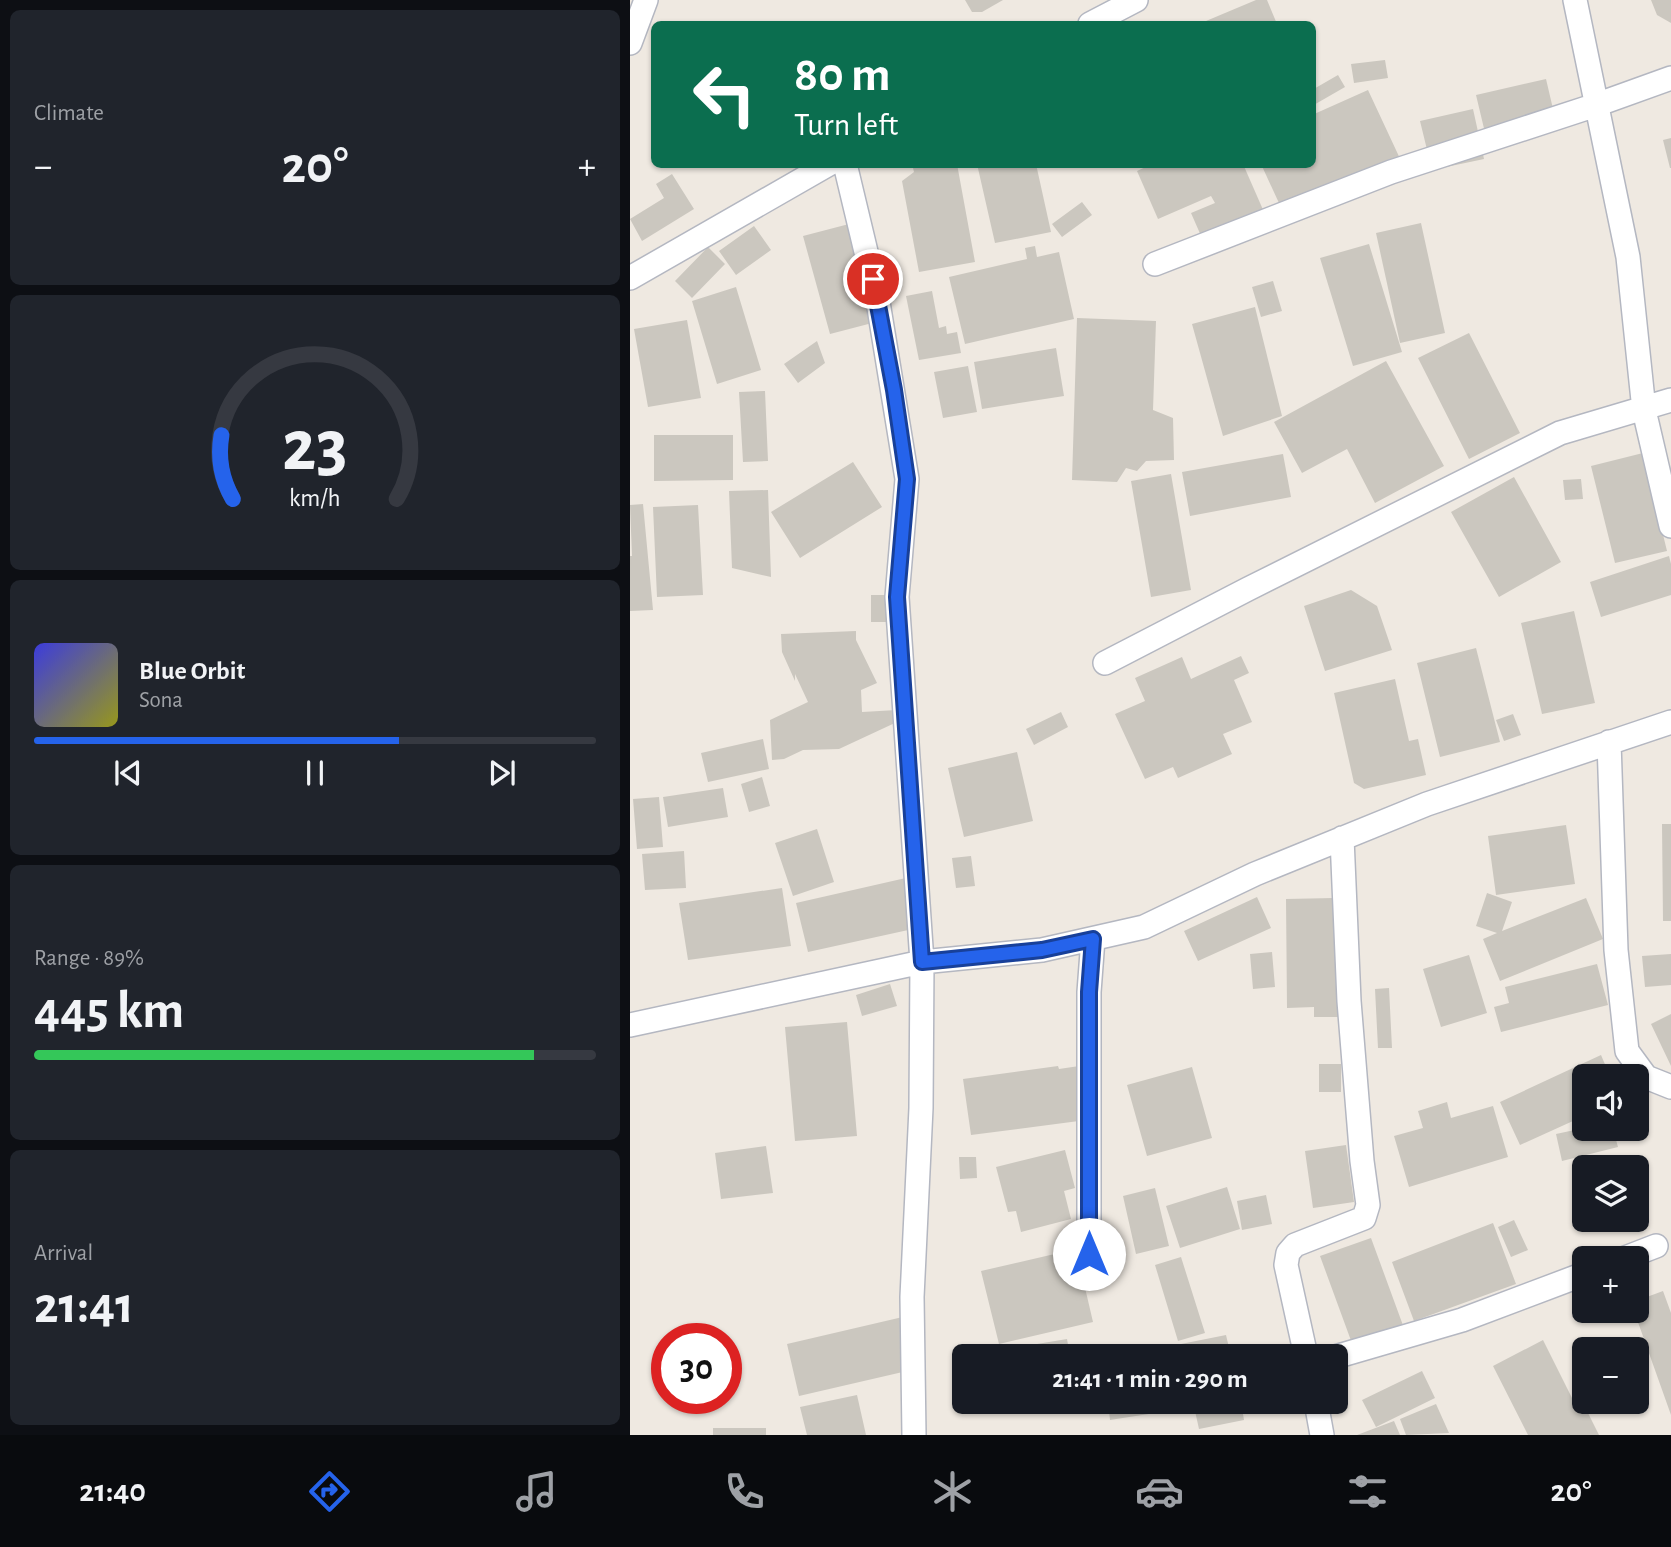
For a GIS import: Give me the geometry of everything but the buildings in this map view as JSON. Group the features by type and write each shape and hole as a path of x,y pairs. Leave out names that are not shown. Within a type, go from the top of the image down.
{"street":[{"path":"630,43 646,0"},
{"path":"1096,21 1136,0"},
{"path":"1574,0 1628,257 1644,410 1671,526"},
{"path":"1155,264 1391,172 1671,78"},
{"path":"630,278 822,168"},
{"path":"846,168 878,302 907,479 897,597 922,962 921,1108 912,1297 914,1435"},
{"path":"1105,663 1560,433 1671,400"},
{"path":"630,1025 922,962 1042,950 1144,927 1255,874 1427,804 1671,722"},
{"path":"1609,742 1616,950 1627,1051 1646,1077 1671,1087"},
{"path":"1303,1344 1286,1265 1288,1253 1295,1245 1364,1218 1368,1205 1349,1001 1342,838"},
{"path":"1089,1254 1089,992 1093,939"},
{"path":"1649,1249 1656,1246"},
{"path":"1348,1353 1462,1320 1572,1279"},
{"path":"1318,1414 1322,1435"}],"route":[{"path":"873,279 907,479 897,597 922,962 1042,950 1093,939 1089,992 1089,1254"}]}
